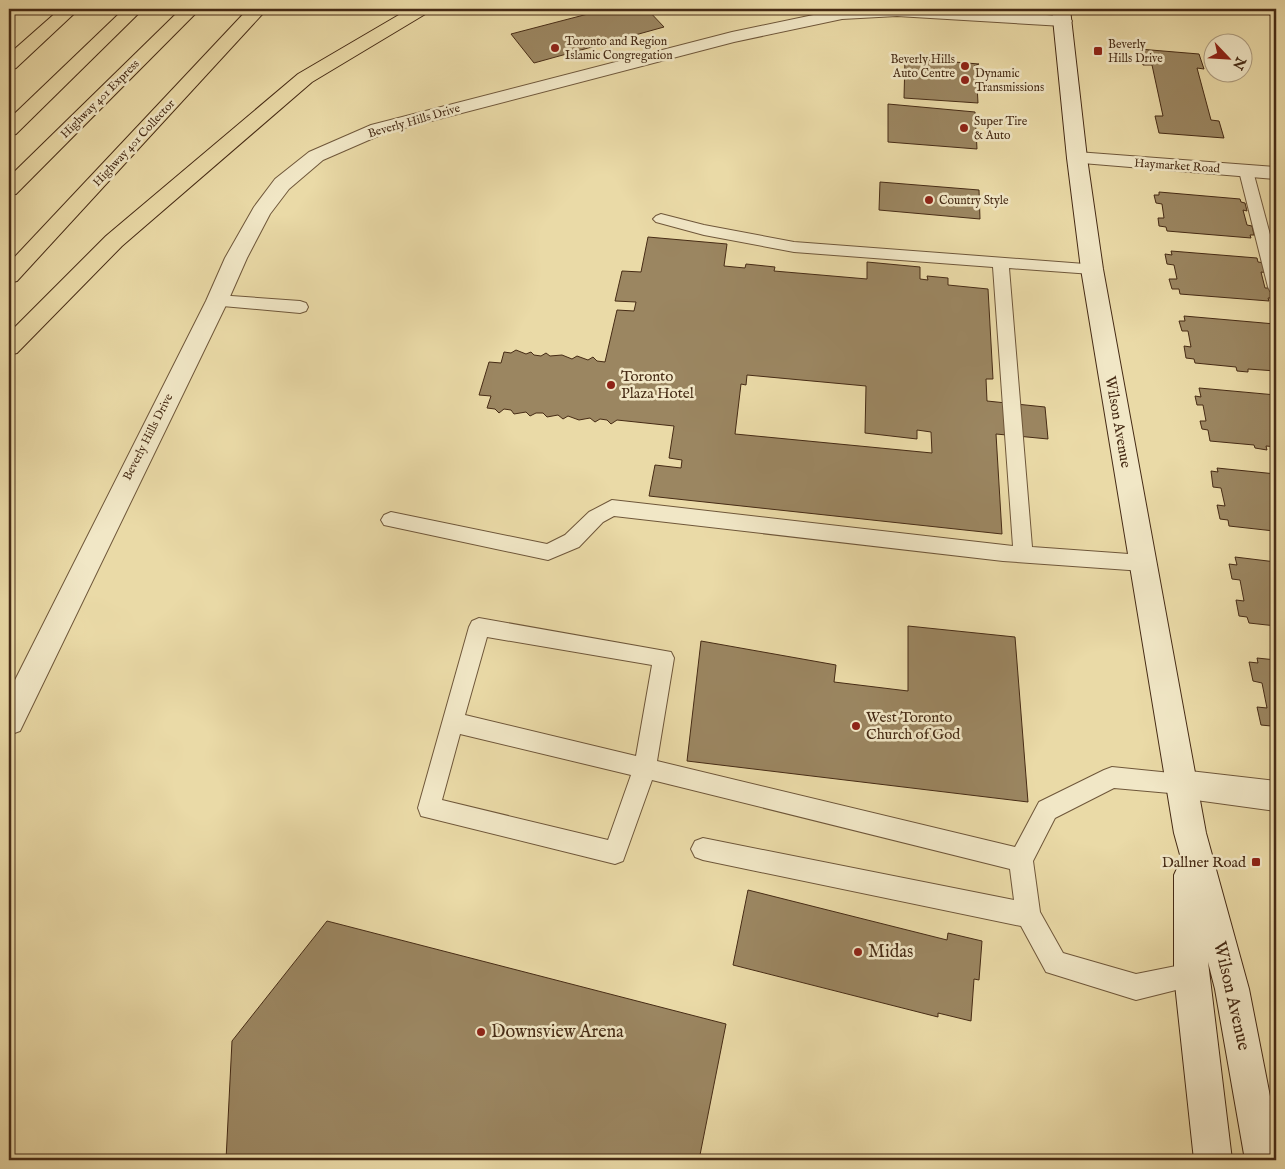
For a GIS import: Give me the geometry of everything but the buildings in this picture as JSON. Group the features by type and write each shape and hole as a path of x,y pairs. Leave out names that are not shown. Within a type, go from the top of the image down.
{"highway":[{"path":"9,64 70,9"},
{"path":"9,130 134,9"},
{"name":"Highway 401 Express","path":"9,189 191,9"},
{"name":"Highway 401 Collector","path":"9,276 258,9"},
{"path":"9,347 114,242 305,78 420,9"}],"street":[{"name":"Beverly Hills Drive","path":"9,722 217,301 236,258 261,212 282,184 316,156 378,129 732,37 842,14 897,12 1062,15"},
{"name":"Wilson Avenue","path":"1062,15 1077,158 1092,269 1181,784 1190,833 1232,989 1264,1160"},
{"name":"Haymarket Road","path":"1077,158 1276,173"},
{"path":"1181,784 1276,796"},
{"name":"Wilson Avenue","path":"1190,833 1191,975 1213,1160"}],"lane":[{"path":"1246,171 1276,288"},
{"path":"661,219 704,230 794,247 1092,269"},
{"path":"1001,262 1023,555"},
{"path":"217,301 300,307"},
{"path":"391,520 548,552 572,541 596,518 612,508 1023,555 1143,563"},
{"path":"479,627 664,658 645,768 615,853 429,808 479,627"},
{"path":"452,722 1021,860"},
{"path":"1181,784 1112,777 1047,810 1021,860 1028,915 1055,962 1136,988 1191,975"},
{"path":"703,849 1028,915"}],"place":[{"name":"Toronto and Region Islamic Congregation","path":"555,48"},
{"name":"Beverly Hills Drive","path":"1098,51"},
{"name":"Beverly Hills Auto Centre","path":"965,66"},
{"name":"Dynamic Transmissions","path":"965,80"},
{"name":"Super Tire & Auto","path":"964,128"},
{"name":"Country Style","path":"929,200"},
{"name":"Toronto Plaza Hotel","path":"611,385"},
{"name":"West Toronto Church of God","path":"856,726"},
{"name":"Dallner Road","path":"1256,862"},
{"name":"Midas","path":"858,952"},
{"name":"Downsview Arena","path":"481,1032"}]}
